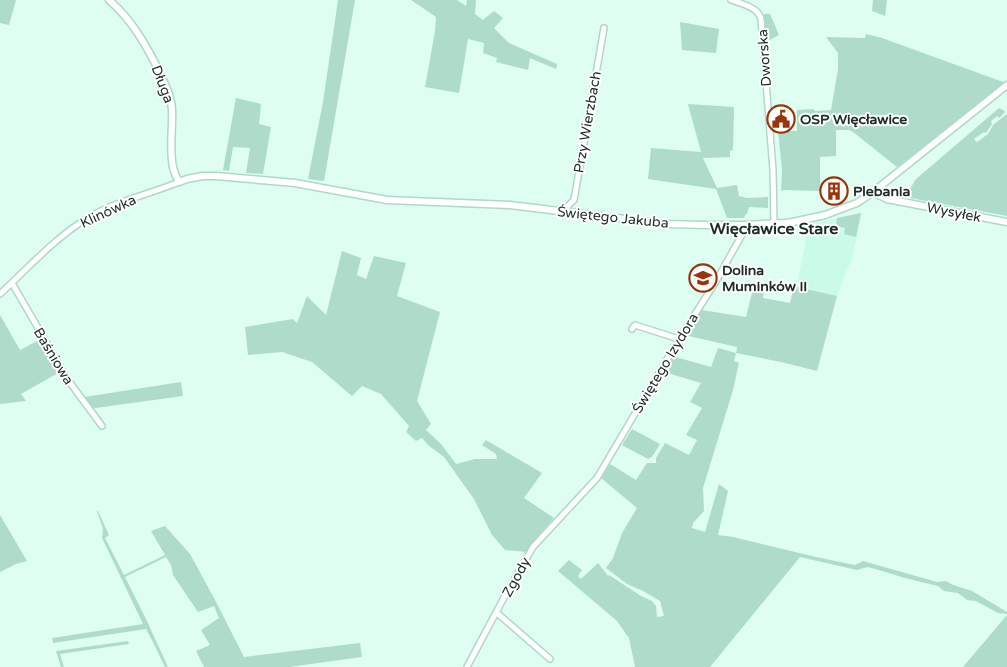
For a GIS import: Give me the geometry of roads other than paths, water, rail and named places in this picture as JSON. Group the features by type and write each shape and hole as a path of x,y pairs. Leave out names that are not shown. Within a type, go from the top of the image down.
{"street":[{"name":"Długa","path":"109,0 134,26 148,49 166,86 172,106 171,155 173,169 179,182"},
{"name":"Dworska","path":"731,0 756,10 760,14 761,19 773,170 774,224"},
{"name":"Przy Wierzbach","path":"562,212 574,200 604,28"},
{"name":"Świętego Jakuba","path":"179,182 202,176 216,176 295,183 388,200 510,206 666,224 744,225 785,223 825,214 857,203 1007,85"},
{"name":"Klinówka","path":"0,294 61,236 87,218 114,205 179,182"},
{"name":"Wysyłek","path":"873,192 887,200 1007,222"},
{"name":"Świętego Izydora","path":"579,498 597,478 679,339 715,283 744,231 744,225"},
{"name":"Baśniowa","path":"12,283 68,380 102,426"},
{"path":"632,329 634,326 679,339"},
{"name":"Zgody","path":"467,667 533,548 539,539 579,498"},
{"path":"497,613 550,660"}],"place":[{"name":"OSP Więcławice","path":"781,119"},
{"name":"Plebania","path":"834,191"},
{"name":"Dolina Muminków II","path":"703,278"}],"district":[{"name":"Więcławice Stare","path":"774,228"}]}
